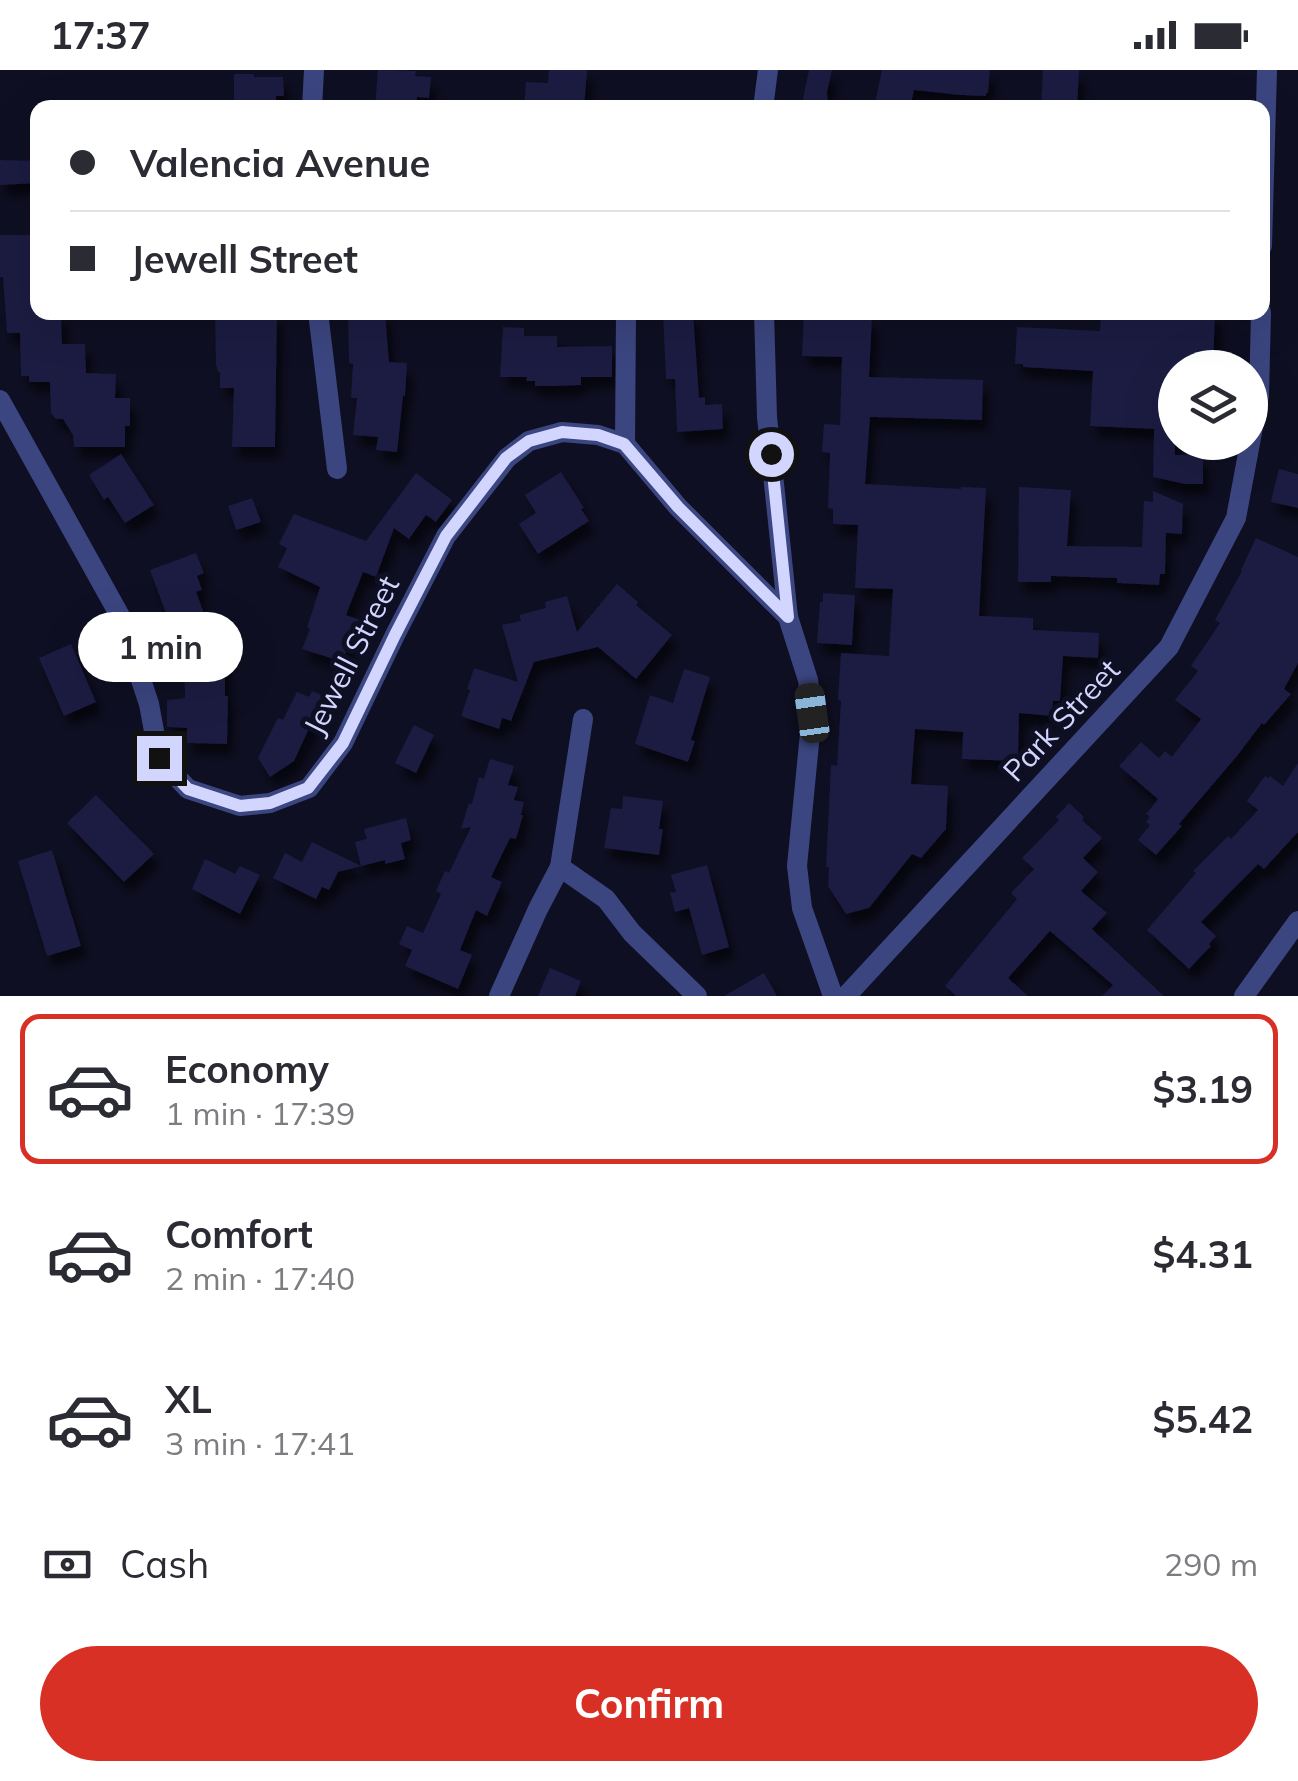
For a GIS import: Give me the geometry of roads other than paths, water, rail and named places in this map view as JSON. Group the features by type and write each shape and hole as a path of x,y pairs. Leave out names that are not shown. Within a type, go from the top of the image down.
{"street":[{"path":"312,100 314,70"},
{"path":"764,100 768,70"},
{"path":"1266,100 1267,70"},
{"path":"319,320 338,469"},
{"path":"626,320 624,444 678,507 788,617"},
{"path":"764,320 768,417 788,617 808,680 812,713 797,866 802,908 833,996"},
{"name":"Park Street","path":"846,996 1169,647 1236,518 1259,394 1261,320"},
{"name":"Jewell Street","path":"0,400 120,616 149,704 159,758 188,789 240,806 270,803 308,788 343,743 446,536 506,458 529,441 562,432 598,435 624,444"},
{"path":"499,996 560,868 583,719"},
{"path":"560,868 606,899 632,933 697,996"},
{"path":"1244,996 1298,921"}]}
